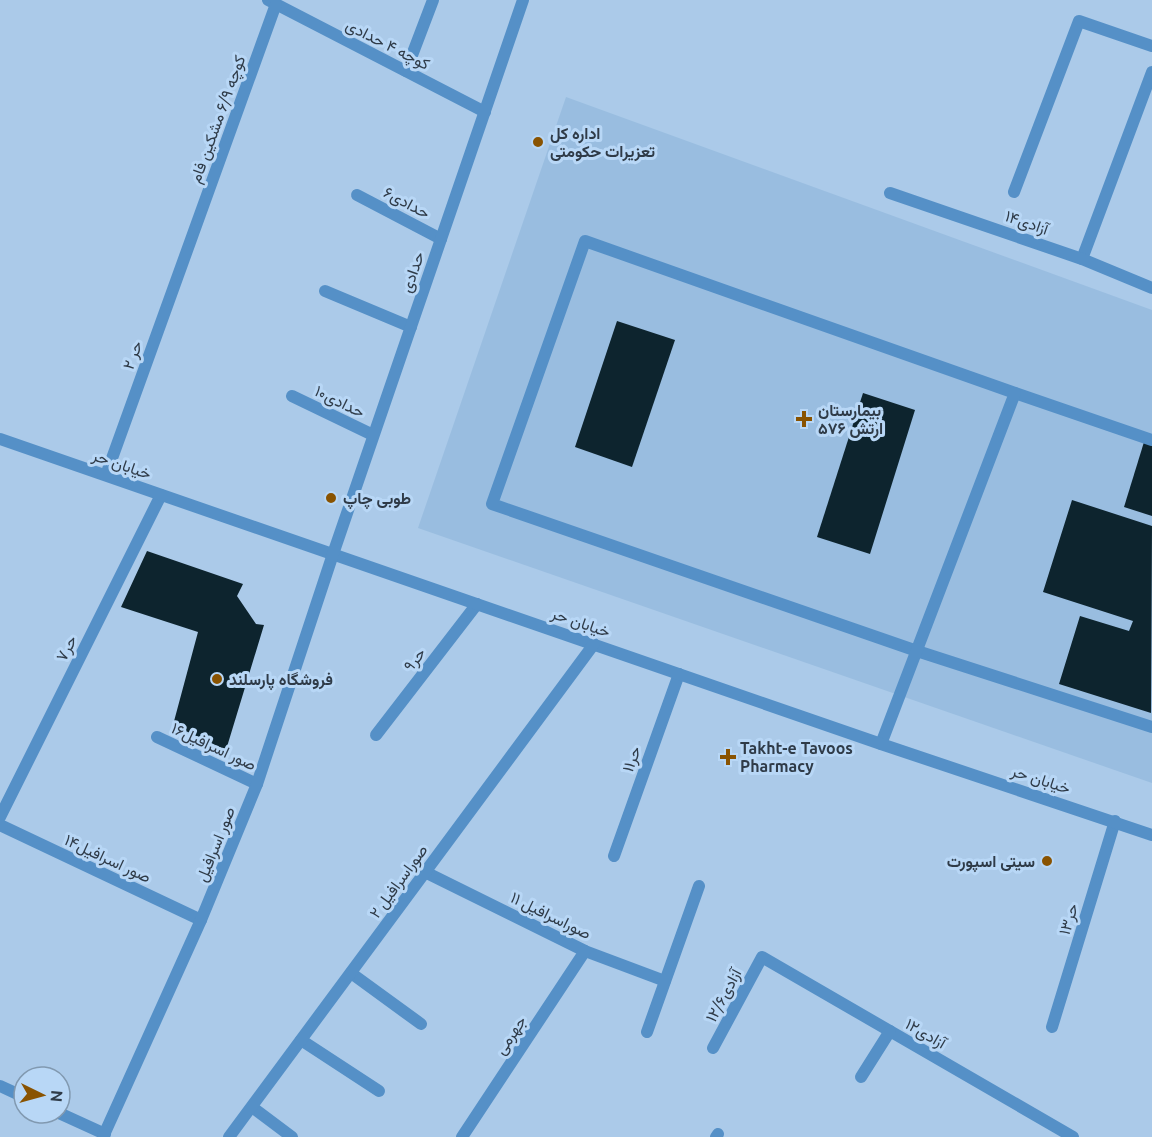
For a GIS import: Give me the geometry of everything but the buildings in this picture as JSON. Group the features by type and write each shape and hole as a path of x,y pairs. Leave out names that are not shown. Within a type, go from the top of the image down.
{"street":[{"path":"406,71 434,0"},
{"name":"حدادی","path":"333,554 523,0"},
{"name":"کوچه ۴ حدادی","path":"272,2 484,112"},
{"name":"کوچه ۶/۹ مشکین فام","path":"189,246 272,2"},
{"path":"1014,192 1078,21 1152,46"},
{"path":"1082,258 1152,72"},
{"name":"آزادی۱۴","path":"890,193 1082,258 1152,288"},
{"name":"۶حدادی","path":"357,195 441,239"},
{"path":"1152,440 585,241 492,504 917,651 1152,727"},
{"name":"۲ حر","path":"106,475 189,246"},
{"path":"325,291 411,327"},
{"path":"881,744 1015,393"},
{"name":"حدادی۱۰","path":"292,396 374,435"},
{"name":"خیابان حر","path":"0,439 881,744 1152,835"},
{"name":"حر۷","path":"0,817 161,495"},
{"name":"صور اسرافیل","path":"104,1135 201,920 257,784 333,554"},
{"name":"حر۹","path":"376,735 477,604"},
{"name":"صوراسرافیل ۲","path":"230,1137 594,644"},
{"name":"حر۱۱","path":"614,856 679,674"},
{"name":"صور اسرافیل۱۶","path":"156,737 257,784"},
{"name":"حر۱۳","path":"1052,1027 1115,821"},
{"name":"صور اسرافیل۱۴","path":"0,825 201,920"},
{"name":"صوراسرافیل ۱۱","path":"426,872 585,951 665,981"},
{"path":"646,1032 699,886"},
{"name":"جهرمی","path":"462,1137 585,951"},
{"name":"آزادی۱۲","path":"762,957 1073,1137"},
{"name":"آزادی۱۲/۶","path":"713,1048 762,957"},
{"path":"351,973 421,1023"},
{"path":"861,1077 890,1031"},
{"path":"301,1040 379,1091"},
{"path":"252,1107 292,1137"},
{"path":"72,1119 104,1135"}],"shaded area":[{"name":"بیمارستان ۵۷۶ ارتش","path":"566,97 1152,310 1152,783 418,528"}],"place":[{"name":"اداره کل تعزیرات حکومتی","path":"538,142"},
{"name":"بیمارستان ۵۷۶ ارتش","path":"804,419"},
{"name":"طوبی چاپ","path":"331,498"},
{"name":"فروشگاه پارسلند","path":"217,679"},
{"name":"Takht-e Tavoos Pharmacy","path":"728,757"},
{"name":"سیتی اسپورت","path":"1047,861"}]}
